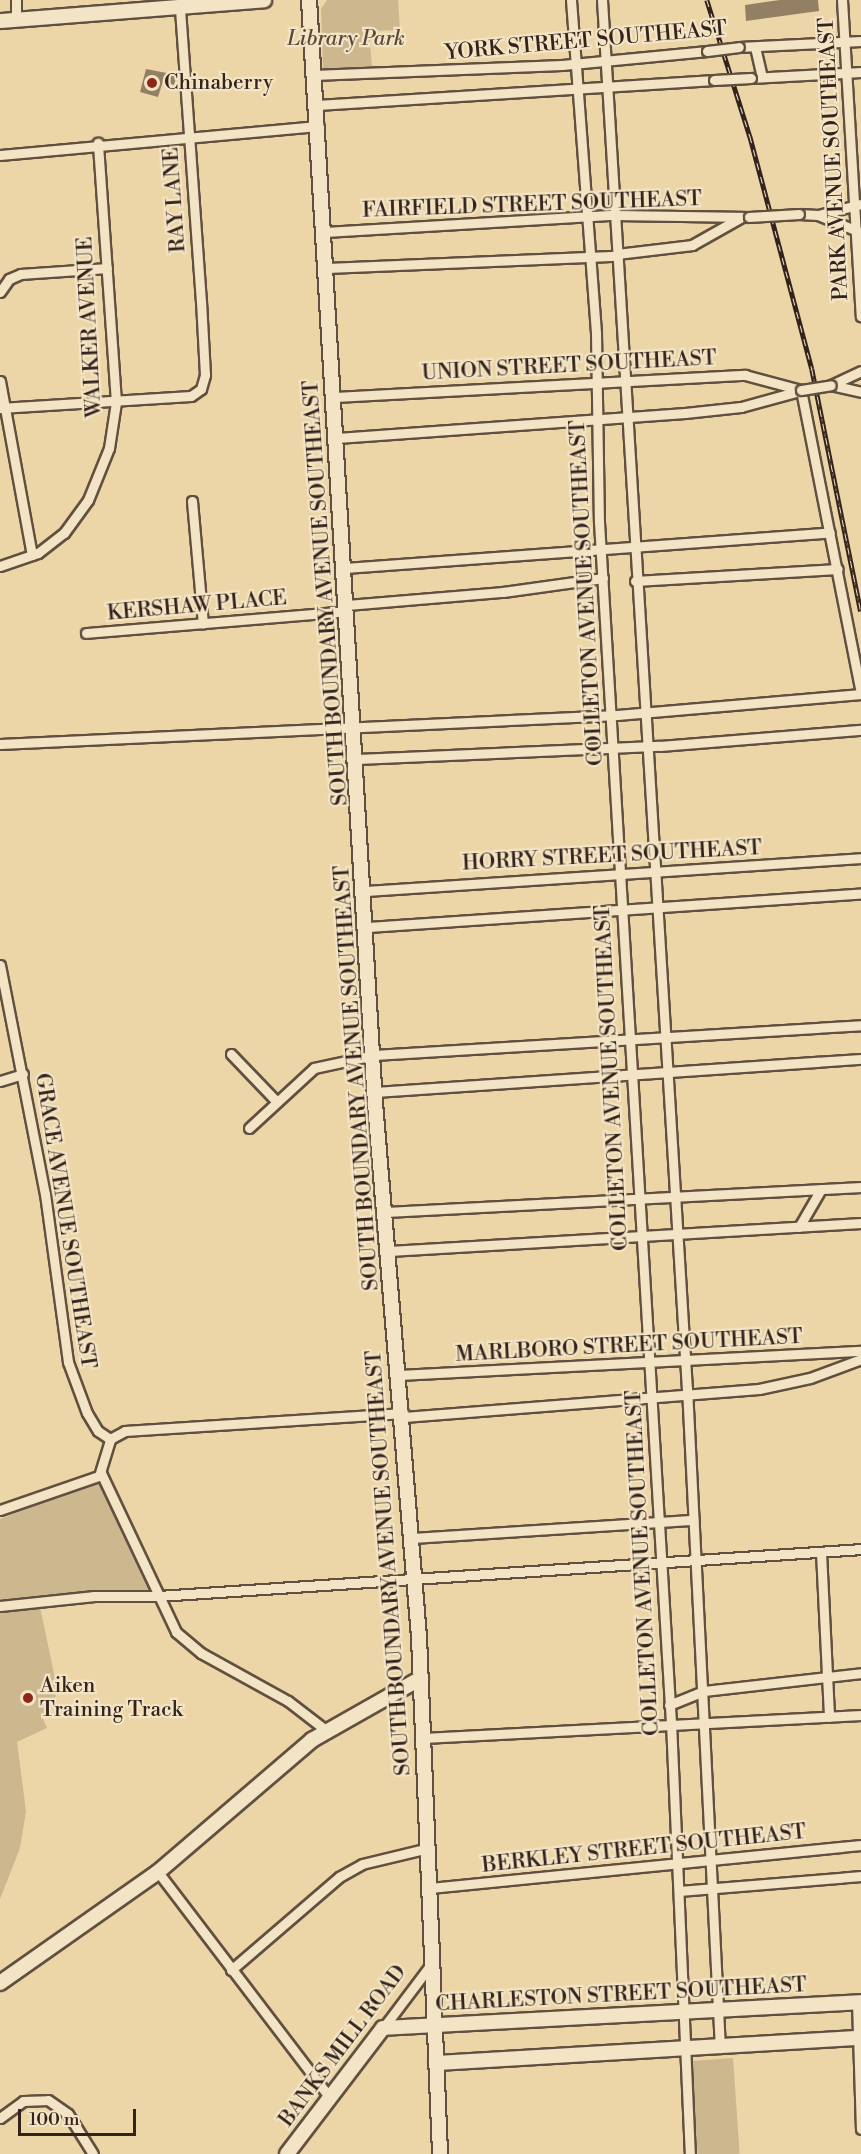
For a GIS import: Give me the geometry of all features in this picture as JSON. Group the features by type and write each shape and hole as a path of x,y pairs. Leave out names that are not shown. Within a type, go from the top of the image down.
{"street":[{"path":"16,0 16,19"},
{"path":"0,21 264,0"},
{"name":"SOUTH BOUNDARY AVENUE SOUTHEAST","path":"309,0 319,126 366,891 375,1092 416,1576 440,2154"},
{"name":"COLLETON AVENUE SOUTHEAST","path":"571,0 589,217 601,550 611,747 629,1074 652,1401 657,1522 671,1722 690,2154"},
{"path":"602,0 609,88 632,548 706,1725 720,2048"},
{"name":"PARK AVENUE SOUTHEAST","path":"842,0 858,205 861,316"},
{"name":"RAY LANE","path":"116,402 191,396 201,389 205,375 180,8"},
{"name":"YORK STREET SOUTHEAST","path":"314,75 576,64 739,47 861,41"},
{"path":"755,47 762,77"},
{"path":"317,105 861,72"},
{"path":"0,155 98,143 319,126"},
{"name":"WALKER AVENUE","path":"0,566 32,555 64,533 88,500 109,448 116,402 98,143"},
{"name":"FAIRFIELD STREET SOUTHEAST","path":"325,232 614,215 744,218 818,215 858,205"},
{"name":"FAIRFIELD STREET SOUTHEAST","path":"818,215 859,232"},
{"name":"FAIRFIELD STREET SOUTHEAST","path":"327,268 617,255 692,245 744,218"},
{"path":"0,291 9,279 21,274 107,268"},
{"name":"UNION STREET SOUTHEAST","path":"337,438 741,407 801,390 831,385 861,371"},
{"name":"UNION STREET SOUTHEAST","path":"335,396 745,375 801,390"},
{"path":"0,381 2,408 32,555"},
{"name":"UNION STREET SOUTHEAST","path":"831,385 861,392"},
{"path":"0,744 356,729 610,715 861,693 801,390"},
{"path":"2,408 116,402"},
{"path":"192,501 203,624"},
{"path":"345,568 830,532"},
{"path":"635,581 838,569"},
{"name":"KERSHAW PLACE","path":"86,633 203,624 503,592 603,578"},
{"path":"357,759 645,746 861,730"},
{"name":"HORRY STREET SOUTHEAST","path":"366,891 653,870 861,858"},
{"path":"368,927 861,893"},
{"name":"GRACE AVENUE SOUTHEAST","path":"0,965 45,1194 68,1362 87,1413 98,1431 110,1439"},
{"path":"249,1128 314,1068 374,1055 861,1025"},
{"path":"231,1054 277,1102"},
{"path":"375,1092 861,1059"},
{"path":"0,1081 23,1074"},
{"path":"386,1212 674,1195 861,1187"},
{"path":"799,1227 821,1189"},
{"path":"389,1251 861,1223"},
{"name":"MARLBORO STREET SOUTHEAST","path":"399,1375 648,1364 861,1351"},
{"name":"MARLBORO STREET SOUTHEAST","path":"110,1439 126,1431 652,1401 783,1384 861,1359"},
{"path":"110,1439 101,1473 158,1596 186,1642 288,1701 327,1731"},
{"path":"0,1510 101,1473"},
{"path":"413,1538 693,1520"},
{"path":"0,1606 105,1595 158,1596 416,1576 695,1561 861,1549"},
{"path":"821,1552 829,1675 828,1717"},
{"path":"669,1705 704,1691 861,1673"},
{"path":"0,1983 158,1872 285,1761 327,1731 421,1678"},
{"path":"423,1738 671,1722 706,1725 861,1715"},
{"name":"BERKLEY STREET SOUTHEAST","path":"430,1888 861,1845"},
{"path":"231,1970 339,1877 362,1864 428,1848"},
{"path":"158,1872 330,2098"},
{"name":"BERKLEY STREET SOUTHEAST","path":"679,1891 710,1886 714,1891 861,1876"},
{"name":"BANKS MILL ROAD","path":"287,2154 432,1963"},
{"path":"859,2002 861,2129"},
{"name":"CHARLESTON STREET SOUTHEAST","path":"383,2028 685,2014 859,2002"},
{"path":"436,2063 687,2051 860,2039"},
{"path":"0,2118 23,2101 48,2100 68,2114 93,2154"}],"green space":[{"name":"Library Park","path":"327,0 398,0 400,30 369,31 372,67 323,69 321,9"},
{"name":"Aiken Training Track","path":"99,1480 151,1591 39,1602 57,1688 54,1707 41,1714 47,1728 17,1742 26,1811 20,1848 0,1899 0,1519"},
{"path":"733,2058 740,2154 698,2154 691,2061"}],"building":[{"path":"780,0 818,0 819,11 746,21 745,5"},
{"name":"Chinaberry","path":"146,69 177,75 174,85 163,81 158,97 140,92"}],"railway":[{"path":"707,0 750,136 812,369 861,611"}],"place":[{"name":"Chinaberry","path":"152,83"},
{"name":"Aiken Training Track","path":"28,1698"}]}
